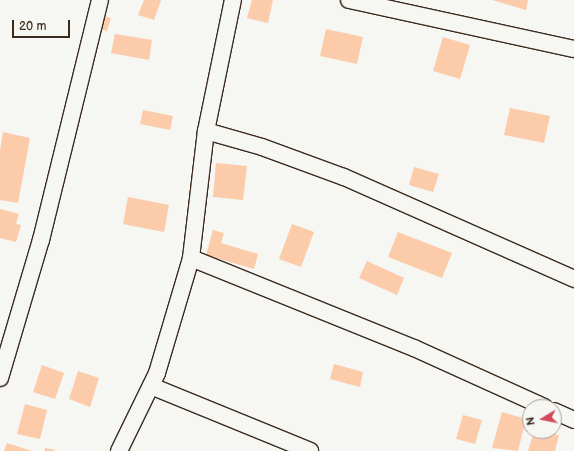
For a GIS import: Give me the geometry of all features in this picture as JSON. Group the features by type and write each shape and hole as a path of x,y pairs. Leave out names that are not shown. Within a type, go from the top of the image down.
{"street":[{"path":"0,378 41,240 100,0"},
{"path":"119,451 151,386 191,258 206,130 233,0"},
{"path":"349,0 574,49"},
{"path":"206,130 262,147 344,177 574,279"},
{"path":"191,258 414,348 526,399"},
{"path":"151,386 310,451"},
{"path":"562,415 574,420"}],"building":[{"path":"144,0 161,0 154,20 138,15"},
{"path":"252,0 273,0 268,23 247,18"},
{"path":"492,0 528,0 526,10"},
{"path":"99,15 111,18 107,31 95,28"},
{"path":"326,29 363,37 357,64 320,56"},
{"path":"115,34 152,40 149,60 111,53"},
{"path":"443,37 470,45 460,79 433,71"},
{"path":"510,108 550,116 544,143 504,135"},
{"path":"143,110 173,116 170,130 140,124"},
{"path":"3,132 30,138 18,203 0,200 0,150"},
{"path":"216,163 247,166 243,200 213,197"},
{"path":"414,167 439,174 433,192 409,185"},
{"path":"128,197 169,205 164,232 123,224"},
{"path":"0,209 19,214 16,224 21,225 16,242 0,238"},
{"path":"292,224 314,232 301,267 279,259"},
{"path":"213,230 224,233 221,243 258,254 254,269 206,255"},
{"path":"398,232 452,253 442,278 388,257"},
{"path":"367,261 404,278 397,295 359,278"},
{"path":"334,364 363,372 360,387 330,379"},
{"path":"42,365 64,373 55,399 33,392"},
{"path":"78,371 99,378 90,407 69,399"},
{"path":"25,404 47,410 40,439 17,434"},
{"path":"502,412 522,418 522,435 518,451 492,448"},
{"path":"463,415 482,420 475,444 456,439"},
{"path":"532,439 558,439 555,451 528,451"},
{"path":"7,443 32,451 4,451"},
{"path":"45,448 55,450 55,451 45,451"}]}
